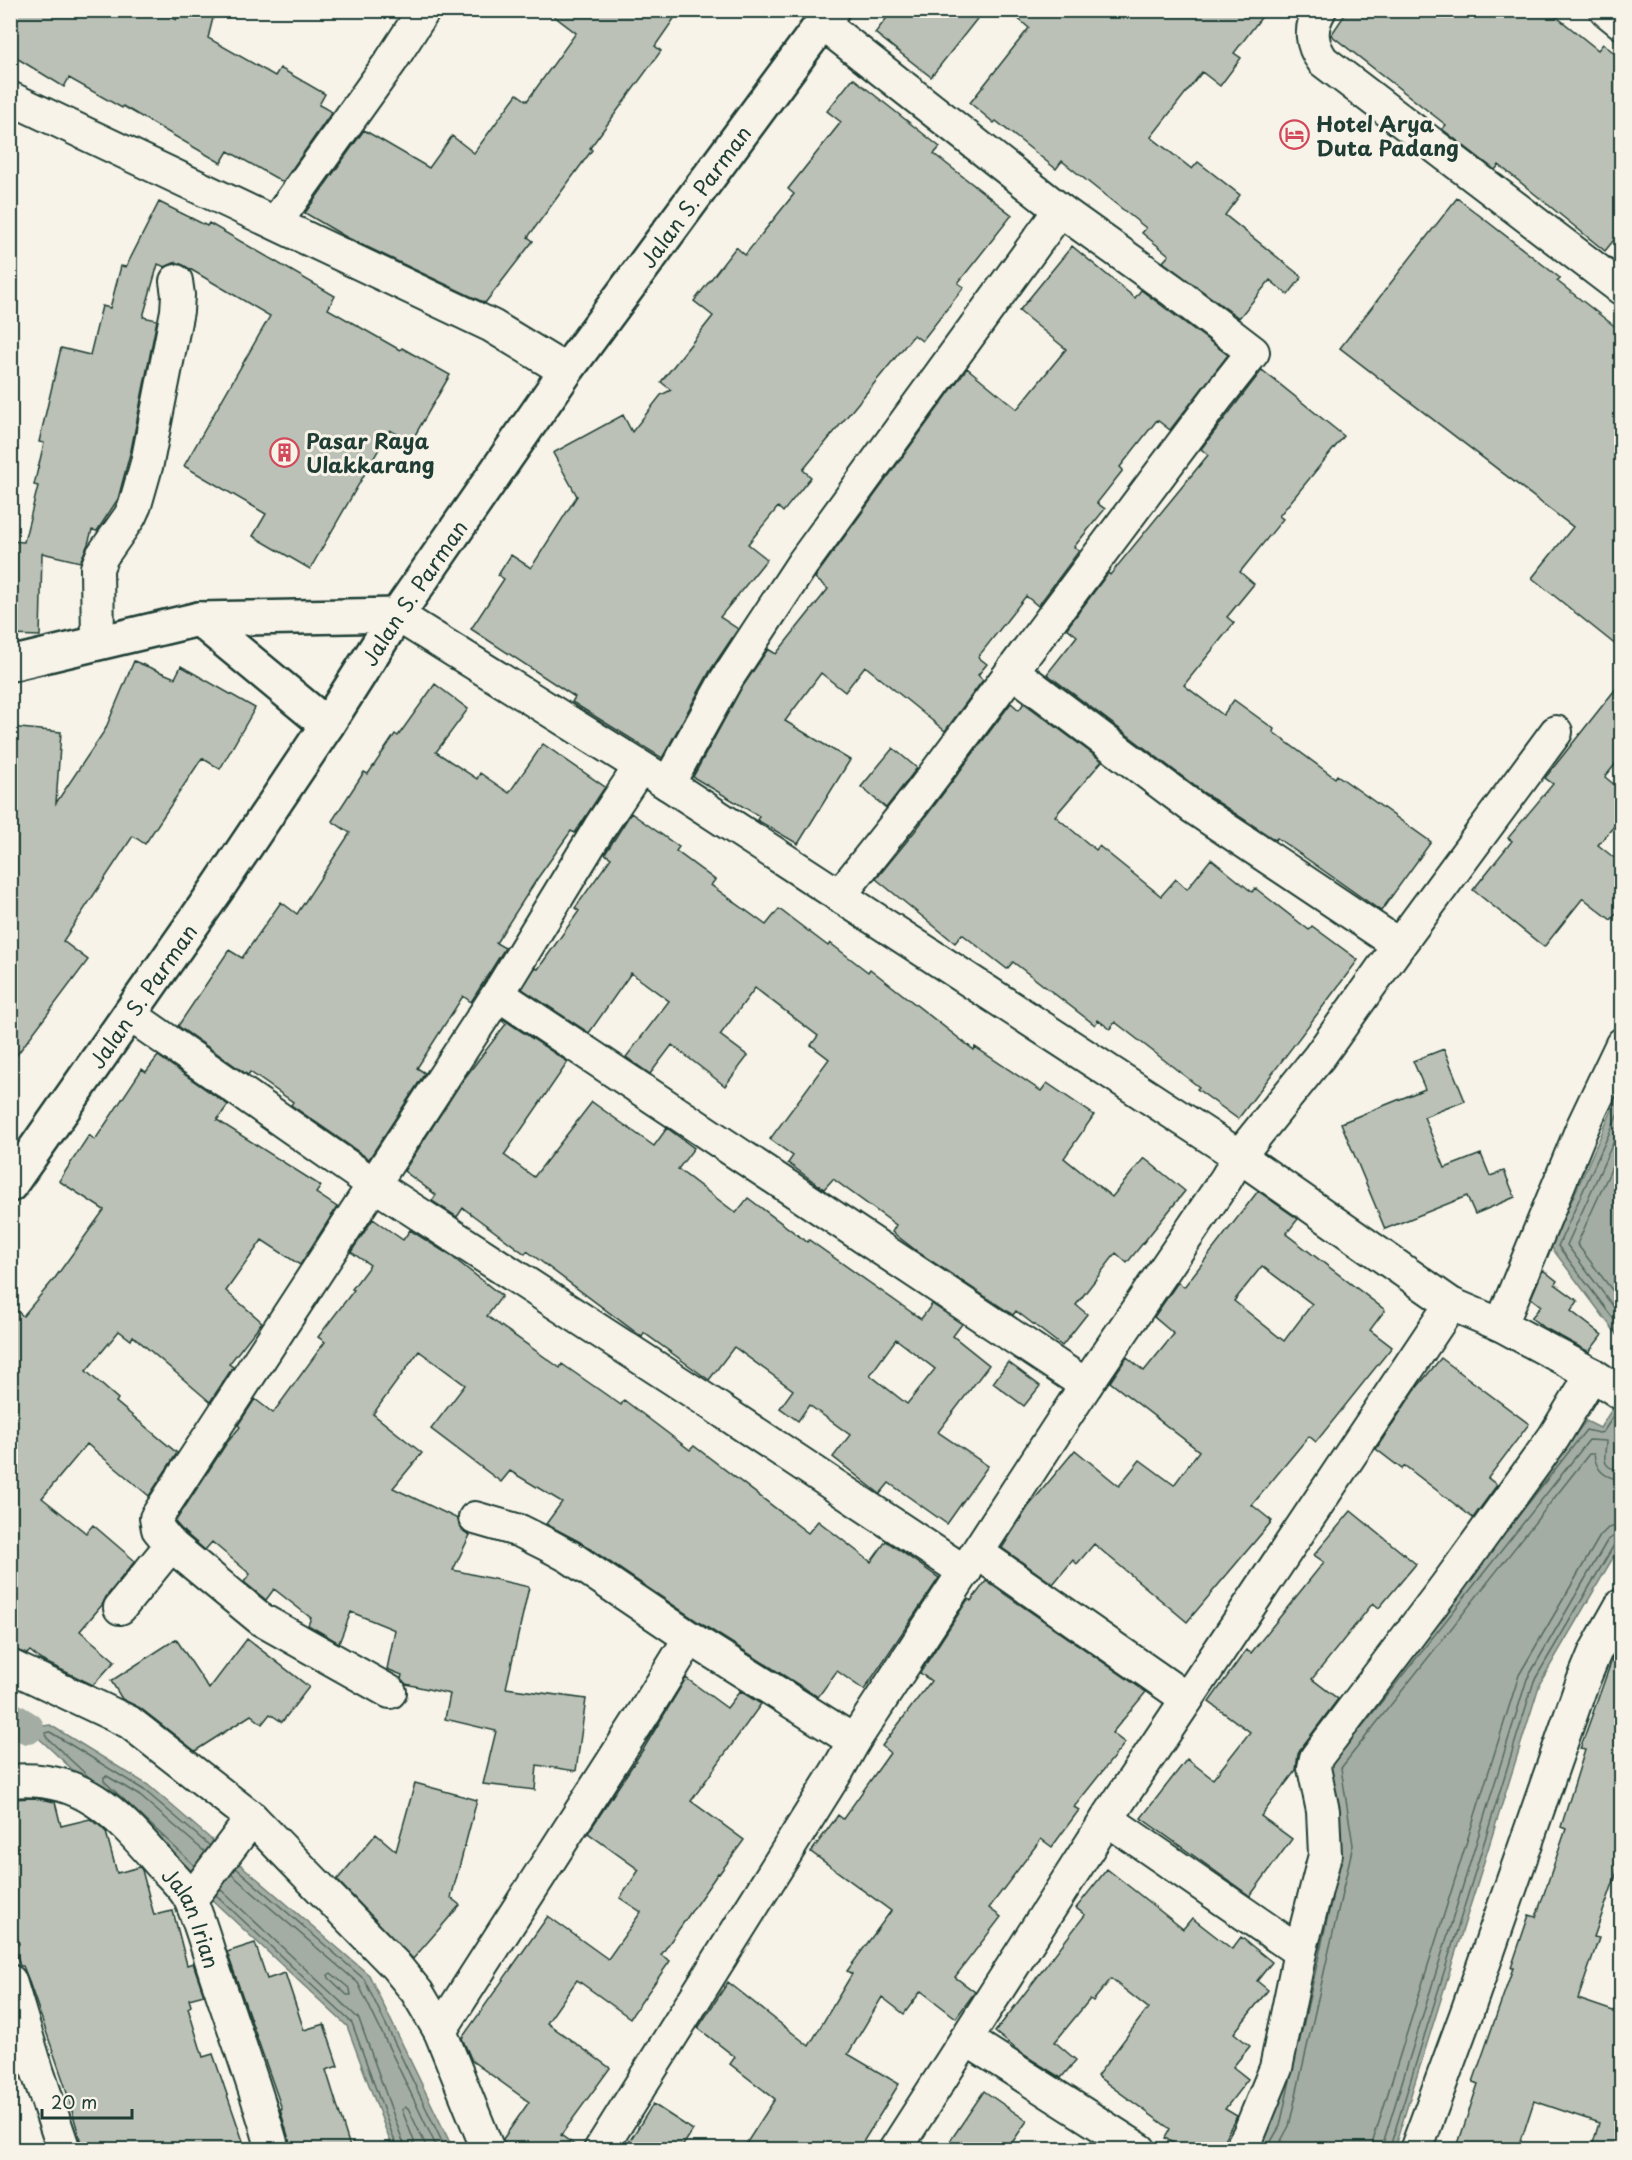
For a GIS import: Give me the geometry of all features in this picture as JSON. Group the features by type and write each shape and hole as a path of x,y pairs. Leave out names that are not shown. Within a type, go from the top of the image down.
{"main road":[{"name":"Jalan S. Parman","path":"10,1185 217,889 327,725 397,615 566,372 827,17"},
{"path":"10,664 199,619 397,615"},
{"path":"199,619 327,725"}],"street":[{"path":"276,222 391,61 424,10"},
{"path":"1320,10 1313,25 1313,42 1315,51 1323,61 1622,289"},
{"path":"1606,10 1622,23"},
{"path":"827,17 1060,210 1172,290 1253,352 1211,404 920,794 838,896"},
{"path":"10,98 492,326 566,372"},
{"path":"668,784 726,680 803,563 1060,210"},
{"path":"98,643 97,568 102,556 130,516 143,478 177,311 176,281"},
{"path":"397,615 668,784 1239,1156 1451,1305 1500,1325 1607,1384 1554,1437 1446,1586 1316,1758 1313,1766 1323,1811 1325,1855 1300,1952 1276,2068 1249,2134 1240,2150"},
{"path":"1012,671 1194,808 1399,945"},
{"path":"600,2150 854,1741 1086,1385 1226,1179 1239,1156 1319,1057 1556,732"},
{"path":"390,1692 262,1620 171,1545 156,1525 158,1512 232,1403 498,994 600,827 640,767"},
{"path":"498,994 1086,1385"},
{"path":"129,1014 373,1184 695,1393 1187,1699"},
{"path":"1500,1325 1582,1128 1622,1044"},
{"path":"896,2150 1107,1819 1451,1305"},
{"path":"475,1518 520,1531 570,1557 690,1638 854,1741"},
{"path":"120,1608 171,1545"},
{"path":"1416,2150 1467,2012 1581,1686 1595,1652 1622,1604"},
{"path":"440,2031 690,1638"},
{"path":"10,1666 129,1722 248,1823 395,1965 417,1992 440,2031 488,2150"},
{"name":"Jalan Irian","path":"10,1781 26,1779 53,1781 72,1786 93,1798 119,1819 193,1894 273,2150"},
{"path":"1107,1819 1300,1952"},
{"path":"193,1894 248,1823"},
{"path":"10,1981 64,2150"},
{"path":"966,2039 1140,2150"}],"water":[{"path":"1621,1090 1622,1340 1551,1247"},
{"path":"1621,1395 1621,1447 1616,1455 1621,1458 1621,1544 1540,1683 1394,2149 1250,2150 1331,1841 1316,1763 1586,1421 1600,1428"},
{"path":"50,1725 148,1785 369,1975 453,2149 393,2149 347,2026 28,1728"}],"building":[{"path":"10,10 160,10 176,20 181,10 215,10 208,38 275,76 280,68 325,94 319,105 332,112 283,182 228,151 221,163 123,106 122,108 69,78 64,87 10,54"},
{"path":"546,10 680,10 655,46 661,51 528,237 533,241 485,303 346,237 305,213 364,130 429,168 452,136 474,153 517,94 527,101 576,33"},
{"path":"893,10 984,10 931,77 875,33"},
{"path":"1008,10 1267,10 1234,53 1241,58 1220,86 1202,72 1151,137 1192,169 1198,162 1240,195 1225,215 1302,277 1288,295 1270,280 1239,318 1163,262 1169,255 1142,233 1146,228 1062,161 1056,169 970,103 1029,28"},
{"path":"1348,10 1548,10 1598,50 1603,44 1622,59 1622,230 1605,251 1499,165 1495,170 1442,129 1446,125 1331,35"},
{"path":"853,78 940,147 934,154 1012,215 958,283 964,287 922,341 914,335 803,470 811,477 783,512 778,507 748,544 767,559 720,617 738,629 710,671 662,758 572,702 575,697 471,629 504,579 498,575 511,555 531,568 577,496 553,453 623,415 632,432 661,395 671,390 661,382 713,316 694,301 736,247 745,255 794,194 788,189 841,122 827,111"},
{"path":"1457,198 1560,278 1557,281 1622,332 1622,650 1532,578 1573,527 1340,348"},
{"path":"159,202 207,226 209,223 335,296 328,309 400,350 402,348 450,375 411,442 390,430 310,569 253,536 266,514 184,466 270,316 183,265 176,262 165,267 158,264 143,317 157,320 131,450 118,499 97,531 92,530 80,562 42,553 40,636 10,635 10,541 24,542 38,486 34,485 44,443 39,442 61,348 90,355 102,306 110,308 121,266 126,267"},
{"path":"1072,246 1135,298 1141,290 1228,355 1170,430 1157,420 1120,467 1123,470 1097,503 1105,509 1074,547 1079,551 1038,606 1026,596 978,657 987,664 978,675 983,680 945,731 865,666 845,692 821,673 785,721 850,760 798,844 757,820 759,816 693,777 741,689 768,649 776,654 828,589 815,578 818,573 967,368 1017,409 1066,349 1019,311"},
{"path":"1262,370 1344,436 1279,516 1283,519 1240,572 1254,584 1227,617 1234,623 1184,685 1223,715 1234,700 1335,778 1337,775 1431,842 1381,911 1277,838 1275,840 1204,793 1047,674 1077,636 1067,628 1108,573 1110,575 1208,455 1201,449"},
{"path":"134,661 175,678 181,666 255,708 220,769 202,758 145,844 133,836 63,941 88,960 10,1064 10,727 61,732 56,803 105,730"},
{"path":"1622,681 1622,756 1605,777 1622,791 1622,817 1598,845 1622,864 1622,907 1611,920 1583,898 1544,947 1473,890 1512,841 1508,838 1553,784 1545,778"},
{"path":"435,684 468,709 436,752 477,779 480,773 509,793 543,744 605,787 575,833 571,831 537,879 496,943 505,948 471,1002 463,996 417,1068 425,1073 369,1159 291,1105 293,1102 250,1072 248,1075 178,1026 229,950 242,958 281,902 297,914 350,833 332,821 364,772 368,774 395,734 398,736"},
{"path":"1011,703 1019,710 1024,703 1102,761 1055,816 1096,850 1099,846 1161,896 1176,879 1187,889 1211,859 1252,892 1255,888 1309,930 1312,926 1358,960 1238,1119 1197,1089 1199,1087 1115,1022 1110,1029 1098,1020 1095,1025 1013,962 1007,969 962,934 955,943 876,879"},
{"path":"893,748 917,768 886,808 861,787"},
{"path":"631,813 679,847 676,851 715,880 711,885 766,925 779,909 828,946 830,943 868,972 870,969 974,1050 975,1047 1041,1091 1047,1083 1094,1115 1064,1158 1112,1197 1144,1158 1185,1191 1127,1263 1116,1253 1076,1305 1087,1314 1062,1346 1016,1311 1013,1315 918,1252 892,1232 896,1225 833,1179 824,1189 788,1163 793,1156 770,1139 829,1059 811,1045 818,1036 755,988 720,1035 748,1056 725,1086 672,1045 650,1074 626,1057 669,1001 631,973 589,1033 522,989 535,968 538,969 579,911 575,908 611,858 605,854"},
{"path":"503,1019 568,1062 504,1155 534,1177 592,1102 654,1146 667,1128 694,1148 678,1169 736,1213 748,1198 807,1242 809,1240 921,1319 932,1304 962,1324 953,1336 989,1365 938,1432 988,1466 947,1524 889,1483 880,1494 833,1457 850,1435 809,1405 798,1421 780,1408 793,1390 734,1347 709,1380 644,1333 642,1337 527,1251 525,1254 463,1208 457,1217 432,1201 436,1195 404,1171 460,1084 506,1024 502,1021","holes":["896,1339 935,1369 907,1404 870,1375"]},
{"path":"1444,1049 1465,1101 1424,1117 1445,1168 1481,1154 1490,1176 1504,1171 1515,1197 1475,1214 1467,1196 1385,1229 1341,1123 1425,1089 1413,1061"},
{"path":"158,1056 228,1105 217,1120 321,1186 316,1193 337,1207 300,1265 262,1240 226,1291 262,1322 229,1364 233,1367 210,1402 133,1336 131,1340 119,1331 86,1371 118,1399 116,1402 177,1453 149,1496 87,1444 42,1498 86,1533 93,1525 135,1561 80,1631 115,1661 93,1685 41,1660 30,1651 27,1654 10,1648 10,1305 23,1316 55,1278 104,1210 59,1181 89,1135 95,1140 142,1069 146,1072"},
{"path":"1258,1191 1298,1219 1286,1234 1385,1310 1370,1330 1392,1347 1316,1442 1309,1436 1252,1505 1272,1521 1187,1622 1094,1544 1077,1564 1073,1560 1053,1584 1002,1548 1028,1507 1075,1450 1119,1486 1140,1460 1174,1485 1199,1451 1110,1382 1127,1357 1144,1371 1174,1334 1154,1317 1178,1282 1184,1287","holes":["1262,1266 1312,1304 1284,1341 1234,1301"]},
{"path":"373,1219 403,1240 410,1230 451,1256 502,1296 487,1316 560,1368 562,1364 621,1405 624,1400 690,1450 694,1446 808,1533 818,1521 871,1562 886,1541 939,1578 864,1690 837,1671 818,1697 700,1623 580,1542 546,1524 562,1502 510,1471 501,1482 431,1429 465,1385 419,1351 373,1414 422,1453 393,1488 458,1519 462,1530 470,1535 453,1570 529,1587 506,1688 586,1699 576,1771 537,1765 535,1790 483,1784 496,1731 445,1719 450,1694 406,1684 401,1679 402,1675 387,1669 395,1630 351,1612 339,1643 308,1625 311,1618 274,1589 266,1600 244,1582 250,1574 212,1542 205,1550 184,1532 175,1522 226,1444 240,1427 238,1425 255,1399 273,1413 325,1342 318,1337 370,1265 351,1252"},
{"path":"1543,1270 1557,1281 1555,1284 1578,1301 1571,1311 1602,1335 1589,1352 1531,1318 1541,1306 1531,1298"},
{"path":"1441,1358 1529,1424 1488,1478 1497,1485 1473,1518 1405,1466 1402,1469 1376,1449 1414,1391"},
{"path":"1008,1362 1040,1386 1024,1406 993,1383"},
{"path":"1351,1511 1416,1564 1379,1608 1373,1603 1312,1679 1338,1699 1302,1747 1298,1754 1296,1770 1261,1816 1292,1839 1250,1896 1141,1818 1187,1759 1213,1779 1250,1732 1209,1702 1246,1650 1251,1653 1324,1562 1314,1555"},
{"path":"986,1581 1146,1692 1112,1733 1125,1743 1074,1807 1079,1810 1052,1847 1041,1839 989,1908 1001,1917 955,1977 975,1992 956,2018 921,1991 904,2014 882,1997 848,2054 899,2084 858,2150 742,2150 775,2099 730,2064 735,2057 698,2028 728,1982 809,2046 852,1974 847,1971 891,1911 811,1852 838,1815 843,1819 890,1753 882,1746 931,1681 920,1673 968,1599 971,1601"},
{"path":"176,1639 209,1689 247,1639 309,1687 282,1722 270,1714 262,1724 251,1715 195,1751 140,1708 122,1699 111,1681"},
{"path":"1620,1643 1622,1858 1594,1937 1599,1938 1578,1999 1622,2014 1622,2150 1591,2150 1599,2123 1534,2101 1518,2150 1456,2150 1478,2084 1473,2082 1529,1915 1536,1917 1566,1829 1561,1827 1585,1750 1580,1749"},
{"path":"686,1678 727,1708 740,1691 761,1704 691,1801 744,1840 661,1955 670,1961 630,2018 577,1980 547,2023 610,2068 561,2135 581,2150 506,2150 503,2139 529,2102 472,2061 462,2038 548,1916 608,1959 641,1912 620,1898 639,1870 588,1833 644,1748"},
{"path":"415,1783 477,1800 451,1898 460,1905 413,1959 337,1880 376,1834 396,1851"},
{"path":"34,1798 55,1802 61,1826 90,1819 100,1826 106,1832 117,1873 140,1867 154,1915 173,1911 187,1965 193,1963 204,1995 189,1999 191,2006 188,2008 203,2057 213,2054 246,2150 83,2150 65,2086 14,1945 19,1944 10,1911 10,1799"},
{"path":"1107,1869 1183,1929 1192,1918 1232,1949 1241,1937 1272,1962 1257,1981 1268,1990 1234,2033 1250,2046 1233,2067 1248,2079 1225,2109 1237,2116 1218,2150 1184,2150 1165,2138 1170,2129 1097,2076 1148,2008 1111,1979 1093,2001 1090,1999 1055,2042 1076,2060 1061,2078 1021,2053 995,2032 1085,1915 1076,1908"},
{"path":"255,1943 267,1979 285,1973 304,2030 324,2024 338,2066 326,2070 351,2150 292,2150 280,2109 282,2109 227,1952"},
{"path":"984,2091 1027,2121 1007,2150 944,2150"},
{"path":"653,2104 693,2130 680,2150 624,2150"}],"waterway":[{"path":"10,1717 28,1728"}],"place":[{"name":"Hotel Arya Duta Padang","path":"1295,135"},
{"name":"Pasar Raya Ulakkarang","path":"285,452"}]}
